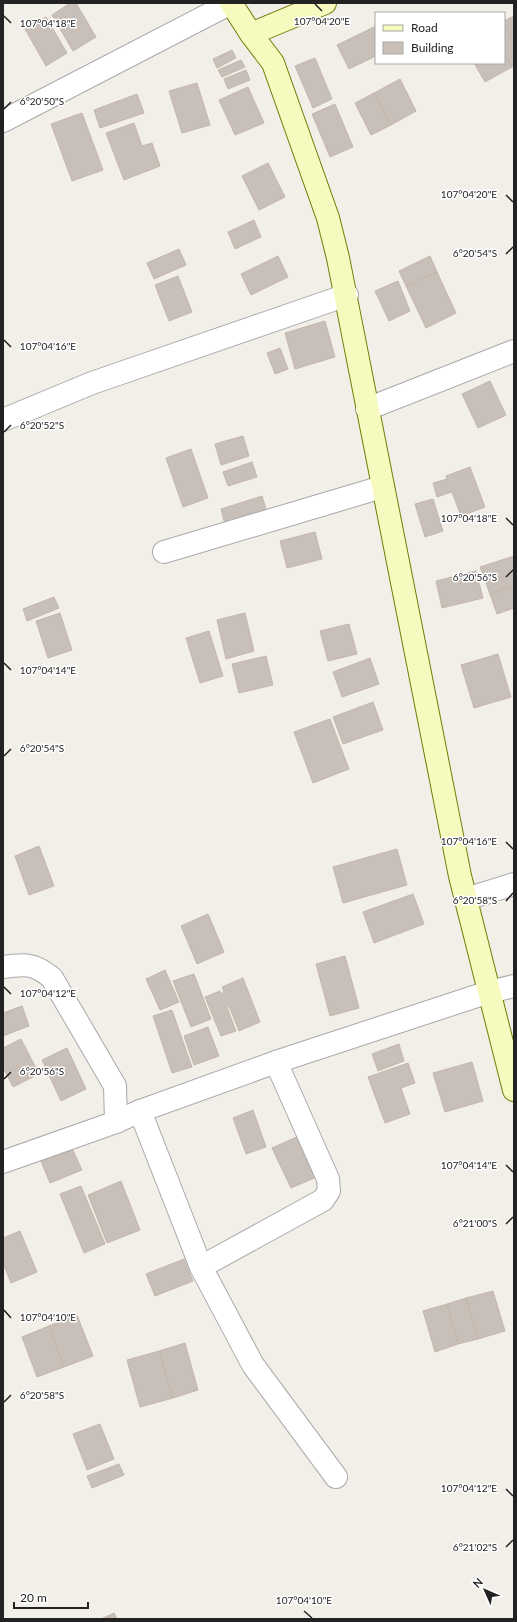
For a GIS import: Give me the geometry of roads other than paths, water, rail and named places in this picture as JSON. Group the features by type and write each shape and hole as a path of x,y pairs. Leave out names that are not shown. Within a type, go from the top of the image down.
{"street":[{"path":"3,121 231,3 251,34 273,63 328,218 347,295 382,487 466,899 514,1090"},
{"path":"251,34 325,3"},
{"path":"3,420 92,383 347,295"},
{"path":"367,409 514,351"},
{"path":"164,552 382,487"},
{"path":"466,899 514,884"},
{"path":"3,967 26,964 41,969 52,978 115,1086 116,1122"},
{"path":"3,1162 116,1122 140,1111 276,1062 489,992 514,986"},
{"path":"201,1267 323,1200 329,1191 328,1179 276,1062"},
{"path":"140,1111 201,1267 253,1365 336,1478"}]}
